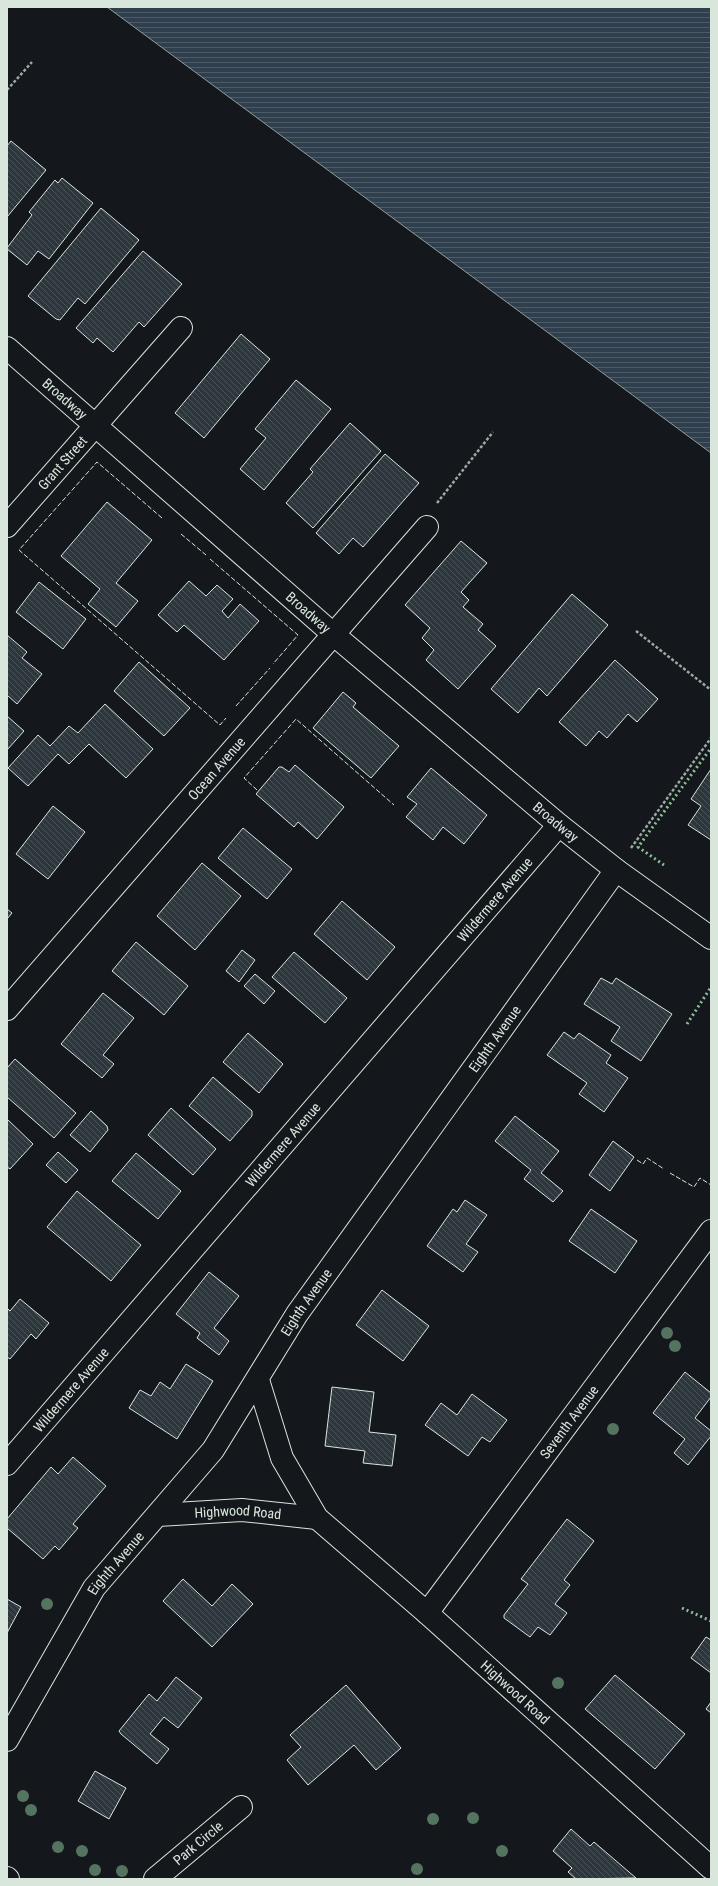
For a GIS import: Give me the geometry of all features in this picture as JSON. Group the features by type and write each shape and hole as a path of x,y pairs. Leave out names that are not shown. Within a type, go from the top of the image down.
{"street":[{"name":"Grant Street","path":"7,526 181,328"},
{"name":"Broadway","path":"7,348 333,634 559,825 616,870 711,938"},
{"name":"Ocean Avenue","path":"7,1009 427,528"},
{"name":"Wildermere Avenue","path":"7,1464 559,825"},
{"name":"Eighth Avenue","path":"7,1740 94,1588 214,1450 297,1314 616,870"},
{"name":"Seventh Avenue","path":"427,1613 711,1231"},
{"name":"Highwood Road","path":"258,1380 282,1458 317,1518 427,1613 711,1868"},
{"name":"Highwood Road","path":"158,1515 242,1510 317,1518"},
{"name":"Park Circle","path":"155,1879 241,1807"}],"path":[{"path":"7,90 32,62"},
{"path":"427,528 435,506 493,432"},
{"path":"636,631 711,690"},
{"path":"616,870 711,738"}],"water":[{"path":"107,7 711,7 711,453"}],"building":[{"path":"11,141 46,170 7,217 7,146"},
{"path":"62,178 93,203 49,259 38,251 27,265 7,248 32,215 29,212 55,180 58,183"},
{"path":"101,208 139,240 85,304 78,298 60,320 56,319 28,296"},
{"path":"143,251 182,284 144,327 139,322 113,352 97,338 93,343 76,328"},
{"path":"241,334 270,359 204,438 175,413"},
{"path":"296,380 331,409 264,490 240,469 266,438 255,429"},
{"path":"350,423 381,451 313,528 286,503 313,472 310,469"},
{"path":"385,454 419,483 363,547 353,538 339,554 316,533"},
{"path":"107,502 152,540 116,583 138,601 116,627 88,604 100,589 61,556"},
{"path":"461,541 487,563 461,592 469,600 463,607 483,624 478,630 496,646 458,689 426,660 434,650 422,638 430,628 405,605"},
{"path":"189,581 206,596 217,585 233,599 222,611 228,618 240,604 259,621 224,660 184,625 177,632 158,615"},
{"path":"39,582 86,619 63,649 16,612"},
{"path":"572,594 608,625 547,696 539,688 518,713 491,689"},
{"path":"7,635 27,652 22,658 42,674 17,704 7,695"},
{"path":"615,660 658,699 637,722 628,714 607,738 599,731 586,746 559,722"},
{"path":"139,662 190,708 164,736 114,691"},
{"path":"343,692 356,703 353,707 399,746 371,778 313,728"},
{"path":"105,704 153,749 126,778 89,744 69,764 58,754 28,786 8,768 38,735 50,746 69,726 78,733"},
{"path":"7,716 24,731 7,750"},
{"path":"295,765 344,807 317,839 298,822 294,827 256,794 279,767 282,767 289,772"},
{"path":"431,768 487,815 464,844 443,827 433,840 406,817 417,804 407,797"},
{"path":"711,769 711,840 688,825 701,806 691,799"},
{"path":"53,806 85,832 48,879 16,854"},
{"path":"243,828 292,869 267,899 218,858"},
{"path":"202,863 241,896 195,950 157,916"},
{"path":"342,901 395,947 367,980 314,934"},
{"path":"7,909 12,913 7,919"},
{"path":"136,942 188,986 164,1015 112,971"},
{"path":"242,950 255,960 239,982 226,971"},
{"path":"294,952 347,998 325,1023 272,977"},
{"path":"255,974 275,991 264,1004 244,986"},
{"path":"601,978 612,984 616,978 672,1014 641,1061 611,1041 620,1027 584,1004"},
{"path":"103,993 134,1018 103,1055 114,1064 102,1078 61,1044"},
{"path":"564,1032 574,1039 579,1033 611,1055 606,1063 628,1078 604,1112 579,1094 587,1083 547,1055"},
{"path":"248,1033 283,1064 259,1093 223,1062"},
{"path":"15,1059 76,1113 54,1138 7,1097 7,1068"},
{"path":"213,1077 252,1111 252,1116 230,1141 189,1106"},
{"path":"171,1108 216,1149 193,1175 148,1135"},
{"path":"91,1111 107,1126 108,1130 90,1152 70,1135"},
{"path":"515,1116 559,1151 541,1173 563,1191 553,1202 524,1179 531,1170 495,1141"},
{"path":"7,1119 33,1144 10,1169 7,1167"},
{"path":"613,1141 634,1157 610,1191 589,1175"},
{"path":"58,1152 78,1170 66,1183 46,1165"},
{"path":"136,1153 181,1191 158,1219 112,1181"},
{"path":"77,1191 141,1245 111,1281 47,1227"},
{"path":"465,1200 487,1215 466,1244 478,1252 463,1272 427,1246 453,1209 457,1212"},
{"path":"591,1209 637,1241 615,1273 569,1241"},
{"path":"209,1272 239,1296 214,1328 229,1341 219,1355 197,1338 200,1333 176,1314"},
{"path":"382,1290 429,1326 403,1361 356,1325"},
{"path":"20,1299 49,1323 36,1339 31,1334 10,1359 7,1357 7,1308 10,1311"},
{"path":"186,1364 213,1381 177,1439 129,1408 140,1390 151,1396 160,1382 170,1389"},
{"path":"685,1372 711,1393 711,1397 695,1418 711,1431 711,1436 688,1465 674,1453 685,1439 653,1413"},
{"path":"332,1387 374,1392 369,1432 396,1435 392,1466 363,1463 365,1451 325,1446"},
{"path":"472,1394 507,1420 490,1442 482,1437 468,1456 425,1425 441,1403 457,1415"},
{"path":"73,1457 106,1486 73,1524 78,1528 59,1550 55,1546 43,1559 7,1528 7,1519 51,1467 58,1474"},
{"path":"567,1519 594,1541 564,1580 570,1585 555,1604 567,1613 550,1635 538,1627 530,1637 504,1618 504,1615 528,1584 521,1579"},
{"path":"183,1579 212,1606 232,1584 253,1604 212,1647 163,1601"},
{"path":"7,1599 21,1607 7,1633"},
{"path":"706,1637 711,1640 711,1673 691,1658"},
{"path":"615,1675 685,1734 655,1769 585,1709"},
{"path":"176,1677 202,1698 178,1728 164,1717 150,1734 169,1749 157,1764 119,1731 149,1694 157,1701"},
{"path":"346,1685 401,1748 376,1770 354,1745 308,1785 287,1760 301,1747 290,1735"},
{"path":"711,1702 711,1713 706,1709"},
{"path":"95,1771 126,1788 109,1819 78,1801"},
{"path":"571,1829 590,1846 594,1842 636,1878 576,1879 568,1872 572,1868 553,1851"}],"hedge":[{"path":"664,865 638,847 711,748"},
{"path":"687,1024 711,987"},
{"path":"682,1608 711,1621"}],"fence":[{"path":"162,518 97,462 19,550 220,725 226,718"},
{"path":"181,534 206,555"},
{"path":"210,559 298,635 273,664"},
{"path":"236,706 270,668"},
{"path":"257,790 244,778 296,719 394,805"},
{"path":"637,1160 643,1164 647,1158 664,1169"},
{"path":"670,1173 694,1187 700,1178 711,1185"}]}
